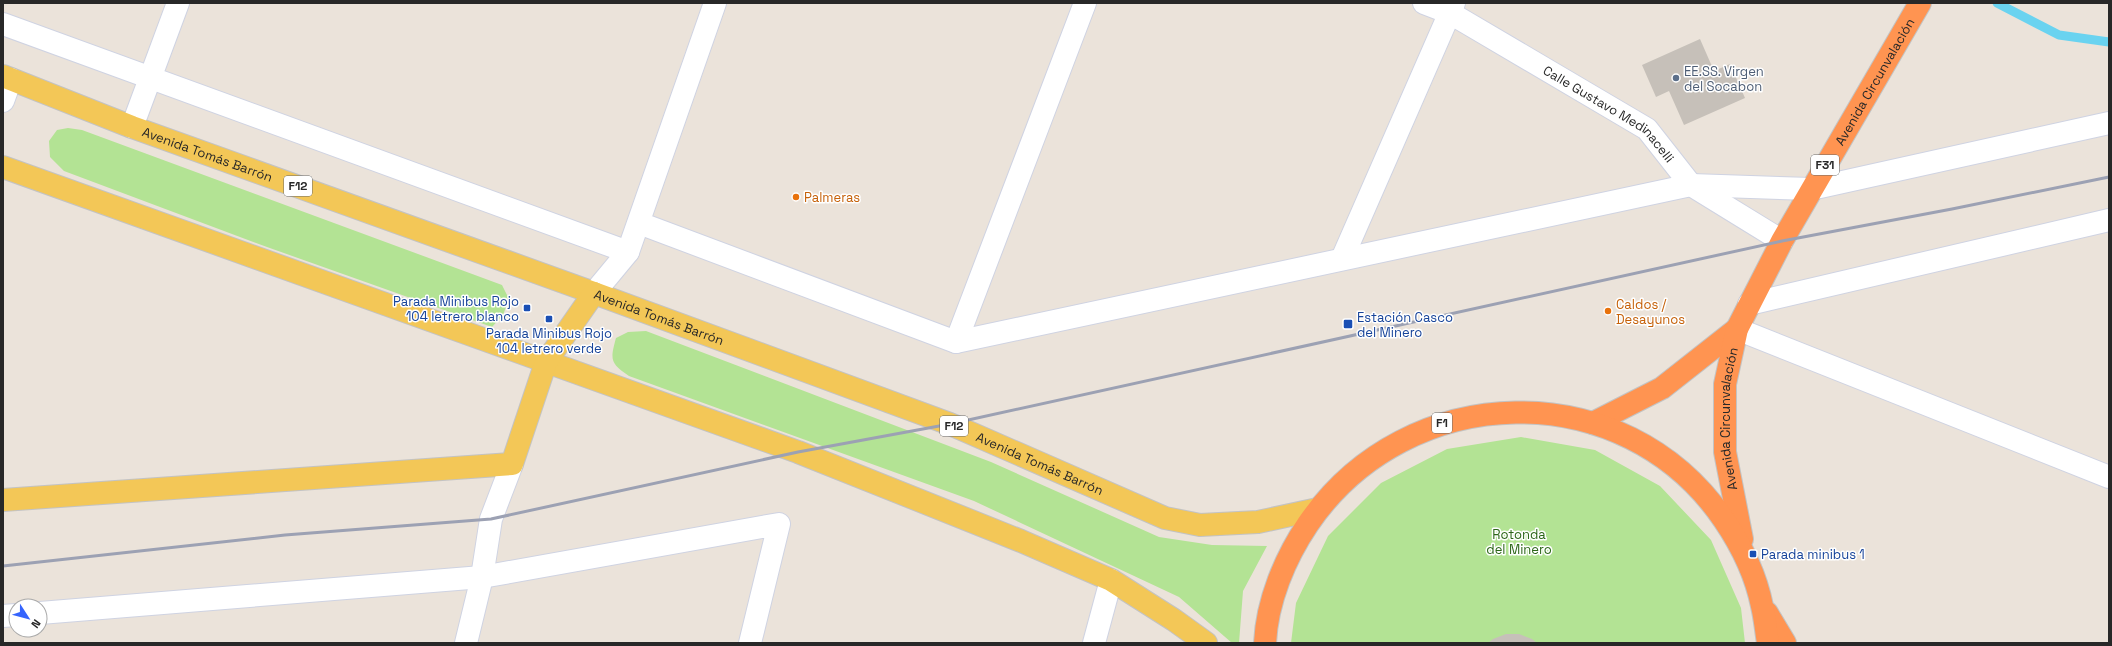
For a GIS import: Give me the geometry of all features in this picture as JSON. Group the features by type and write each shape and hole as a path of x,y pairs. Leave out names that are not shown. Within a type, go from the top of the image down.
{"highway":[{"name":"Avenida Circunvalación","path":"1745,556 1725,452 1725,384 1737,329 1782,241 1811,189 1920,3"},
{"name":"Avenida Circunvalación","path":"1593,423 1662,388 1737,329"},
{"name":"F1","path":"1265,643 1271,605 1283,571 1298,539 1318,510 1344,481 1374,457 1407,437 1442,423 1479,415 1518,412 1556,415 1593,423 1632,439 1667,460 1698,488 1724,520 1745,556 1762,605 1768,643"},
{"name":"F1","path":"1762,605 1785,643"}],"main road":[{"name":"Avenida Tomás Barrón","path":"7,78 132,126 594,293 950,424 1166,518 1200,524 1258,522 1318,510"},
{"path":"3,167 798,452 1021,541 1111,580 1174,620 1206,643"},
{"path":"3,500 512,464 546,362 594,293"}],"street":[{"path":"132,126 178,3"},
{"path":"956,342 1085,3"},
{"name":"Calle Gustavo Medinacelli","path":"1424,3 1452,8 1646,129 1691,185 1782,241"},
{"path":"594,293 628,252 717,5"},
{"path":"1342,259 1452,8"},
{"path":"3,24 628,252"},
{"path":"3,101 7,78"},
{"path":"639,223 956,342 1691,185 1811,189 2109,123"},
{"path":"1749,304 2109,220"},
{"path":"1737,329 2109,477"},
{"path":"466,643 482,578 491,519 512,464"},
{"path":"48,612 482,578 779,524 750,643"},
{"path":"1094,643 1111,580"}],"green space":[{"path":"68,128 82,130 502,285 509,299 503,315 492,327 267,247 64,171 50,157 49,141 57,130"},
{"path":"646,331 991,462 1159,537 1212,545 1267,546 1243,591 1239,643 1232,643 1179,597 974,501 629,376 618,368 613,360 612,356 616,338 628,332"},
{"name":"Rotonda del Minero","path":"1521,437 1595,450 1660,486 1711,540 1741,608 1745,643 1291,643 1296,603 1328,536 1381,483 1447,449"}],"building":[{"path":"1700,39 1714,71 1730,64 1745,98 1684,125 1669,91 1656,97 1642,65"},
{"path":"1506,634 1519,634 1532,639 1537,643 1488,643 1493,639"}],"waterway":[{"path":"1997,3 2059,35 2109,42"}],"railway":[{"path":"3,566 285,535 491,519 798,452 950,424 1782,241 1952,209 2109,177"}],"place":[{"name":"EE.SS. Virgen del Socabon","path":"1676,78"},
{"name":"Palmeras","path":"796,197"},
{"name":"Parada Minibus Rojo 104 letrero blanco","path":"527,308"},
{"name":"Caldos / Desayunos","path":"1608,311"},
{"name":"Parada Minibus Rojo 104 letrero verde","path":"549,319"},
{"name":"Estación Casco del Minero","path":"1348,324"},
{"name":"Parada minibus 1","path":"1753,554"}]}
